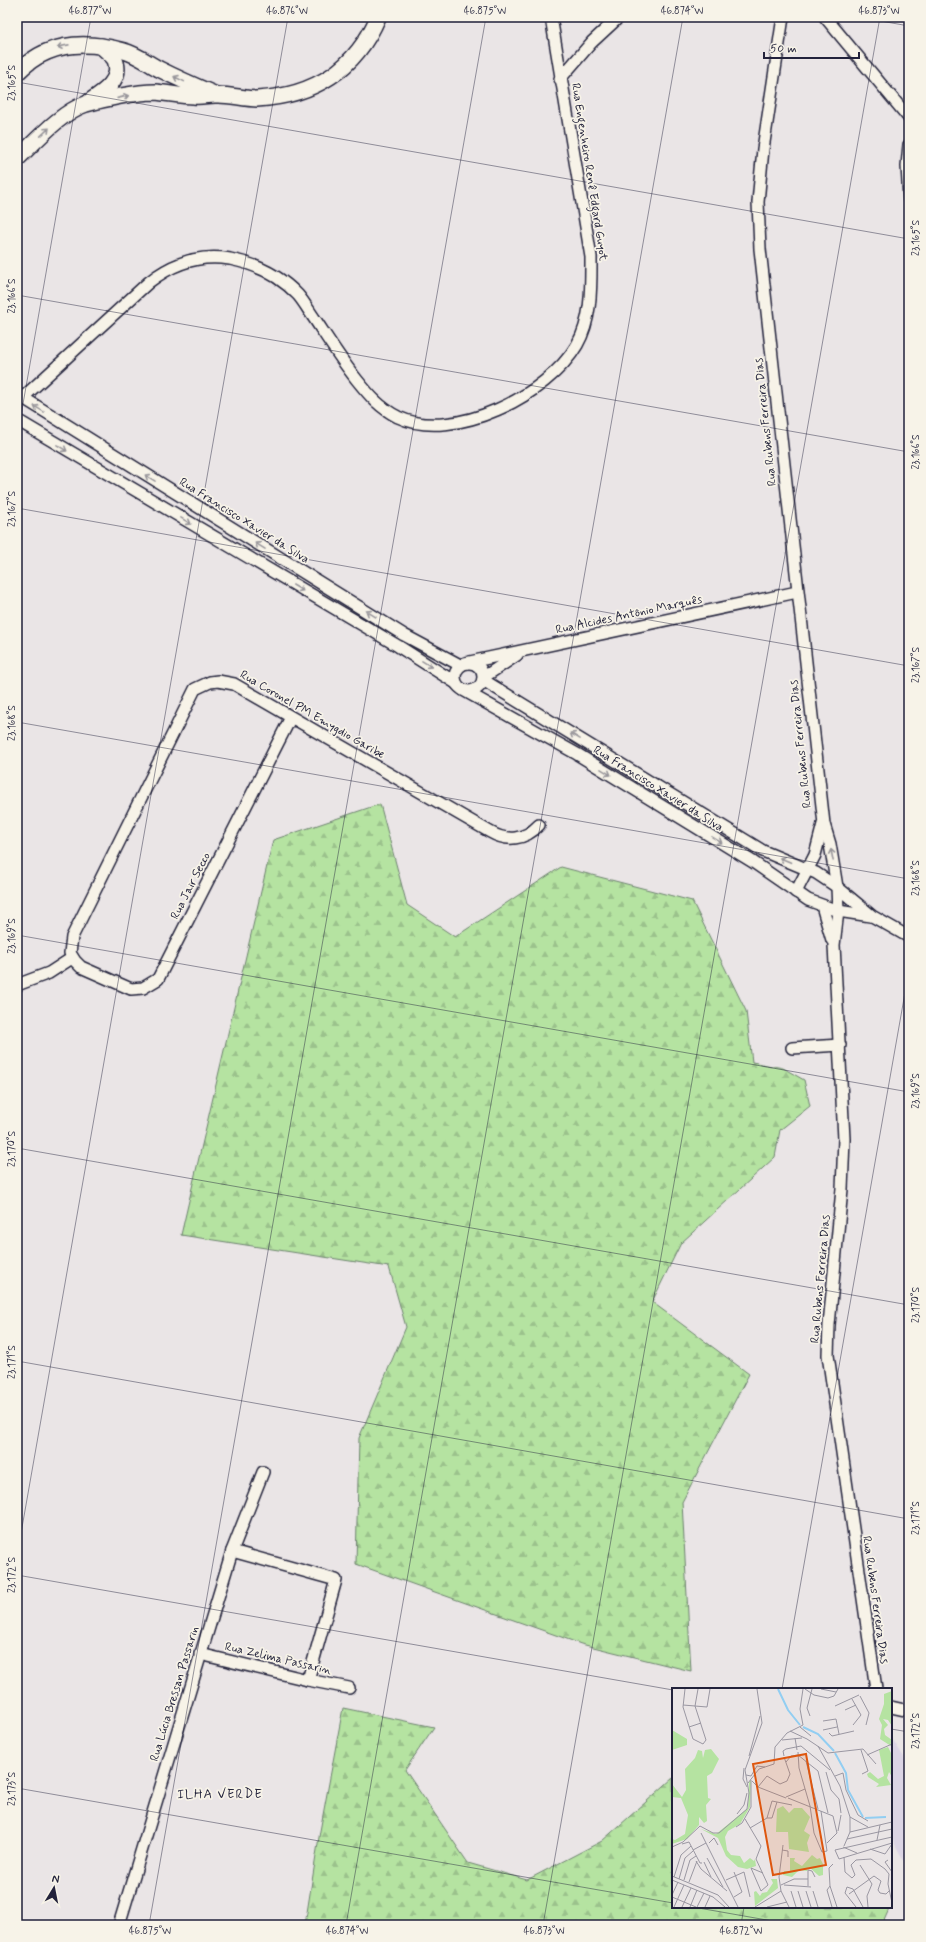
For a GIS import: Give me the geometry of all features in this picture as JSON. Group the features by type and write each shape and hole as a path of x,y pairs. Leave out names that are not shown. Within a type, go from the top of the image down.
{"main road":[{"path":"17,73 41,53 62,45 86,44 125,51 182,81 215,94 257,99 302,91 331,76 352,60 364,46 378,17"},
{"path":"17,158 52,125 112,85 116,68 114,59 101,46"},
{"path":"84,104 148,93 196,97 215,94"}],"street":[{"name":"Rua Engenheiro Renê Edgard Guyot","path":"18,399 154,278 175,266 200,258 222,258 248,262 269,272 298,295 351,372 376,403 399,417 423,424 464,421 491,413 529,392 562,365 577,344 587,319 591,289 591,257 560,79 551,17"},
{"path":"560,79 592,42 619,17"},
{"name":"Rua Rubens Ferreira Dias","path":"783,17 763,149 758,202 760,249 824,824 830,844 837,887 838,911 834,945 844,1139 842,1189 829,1325 828,1355 875,1687"},
{"path":"825,17 909,118"},
{"path":"909,145 907,166 909,199"},
{"name":"Rua Francisco Xavier da Silva","path":"18,399 404,635 463,664 472,662 477,665 481,670 483,679 764,851 816,873 837,887 872,916"},
{"name":"Rua Francisco Xavier da Silva","path":"17,420 398,646 459,686 577,754 753,862 808,900 838,911 872,916"},
{"name":"Rua Alcides Antônio Marquês","path":"463,664 797,592"},
{"path":"463,664 455,673 459,686 473,690 477,688 483,679 521,652"},
{"name":"Rua Coronel PM Emygdio Garibe","path":"72,958 70,947 72,937 196,689 210,682 227,682 496,836 508,839 522,837 539,825"},
{"path":"500,710 509,695"},
{"name":"Rua Jair Secco","path":"72,958 81,967 125,988 143,988 158,980 290,717"},
{"path":"796,892 815,855 824,824"},
{"name":"Rua Rubens Ferreira Dias","path":"822,906 834,945"},
{"path":"872,916 909,937"},
{"path":"17,985 49,973 72,958"},
{"path":"792,1048 840,1045"},
{"name":"Rua Lúcia Bressan Passarin","path":"119,1925 232,1551 263,1472"},
{"path":"232,1551 336,1580 308,1680"},
{"name":"Rua Zelima Passarin","path":"200,1654 308,1680 349,1688"},
{"path":"892,1707 909,1711"}],"shaded area":[{"path":"892,1739 907,1762 909,1762 909,1870 892,1839"}],"green space":[{"path":"380,804 407,905 455,937 561,867 692,901 746,1011 752,1062 783,1068 804,1080 810,1106 780,1130 775,1157 681,1243 652,1302 749,1374 682,1502 691,1671 581,1644 356,1564 359,1438 406,1327 389,1267 181,1235 273,840"},
{"path":"343,1708 434,1727 405,1770 468,1863 527,1880 602,1841 672,1779 672,1908 890,1908 882,1925 638,1925 634,1921 629,1925 305,1925 320,1831"}],"district":[{"name":"ILHA VERDE","path":"220,1794"}]}
